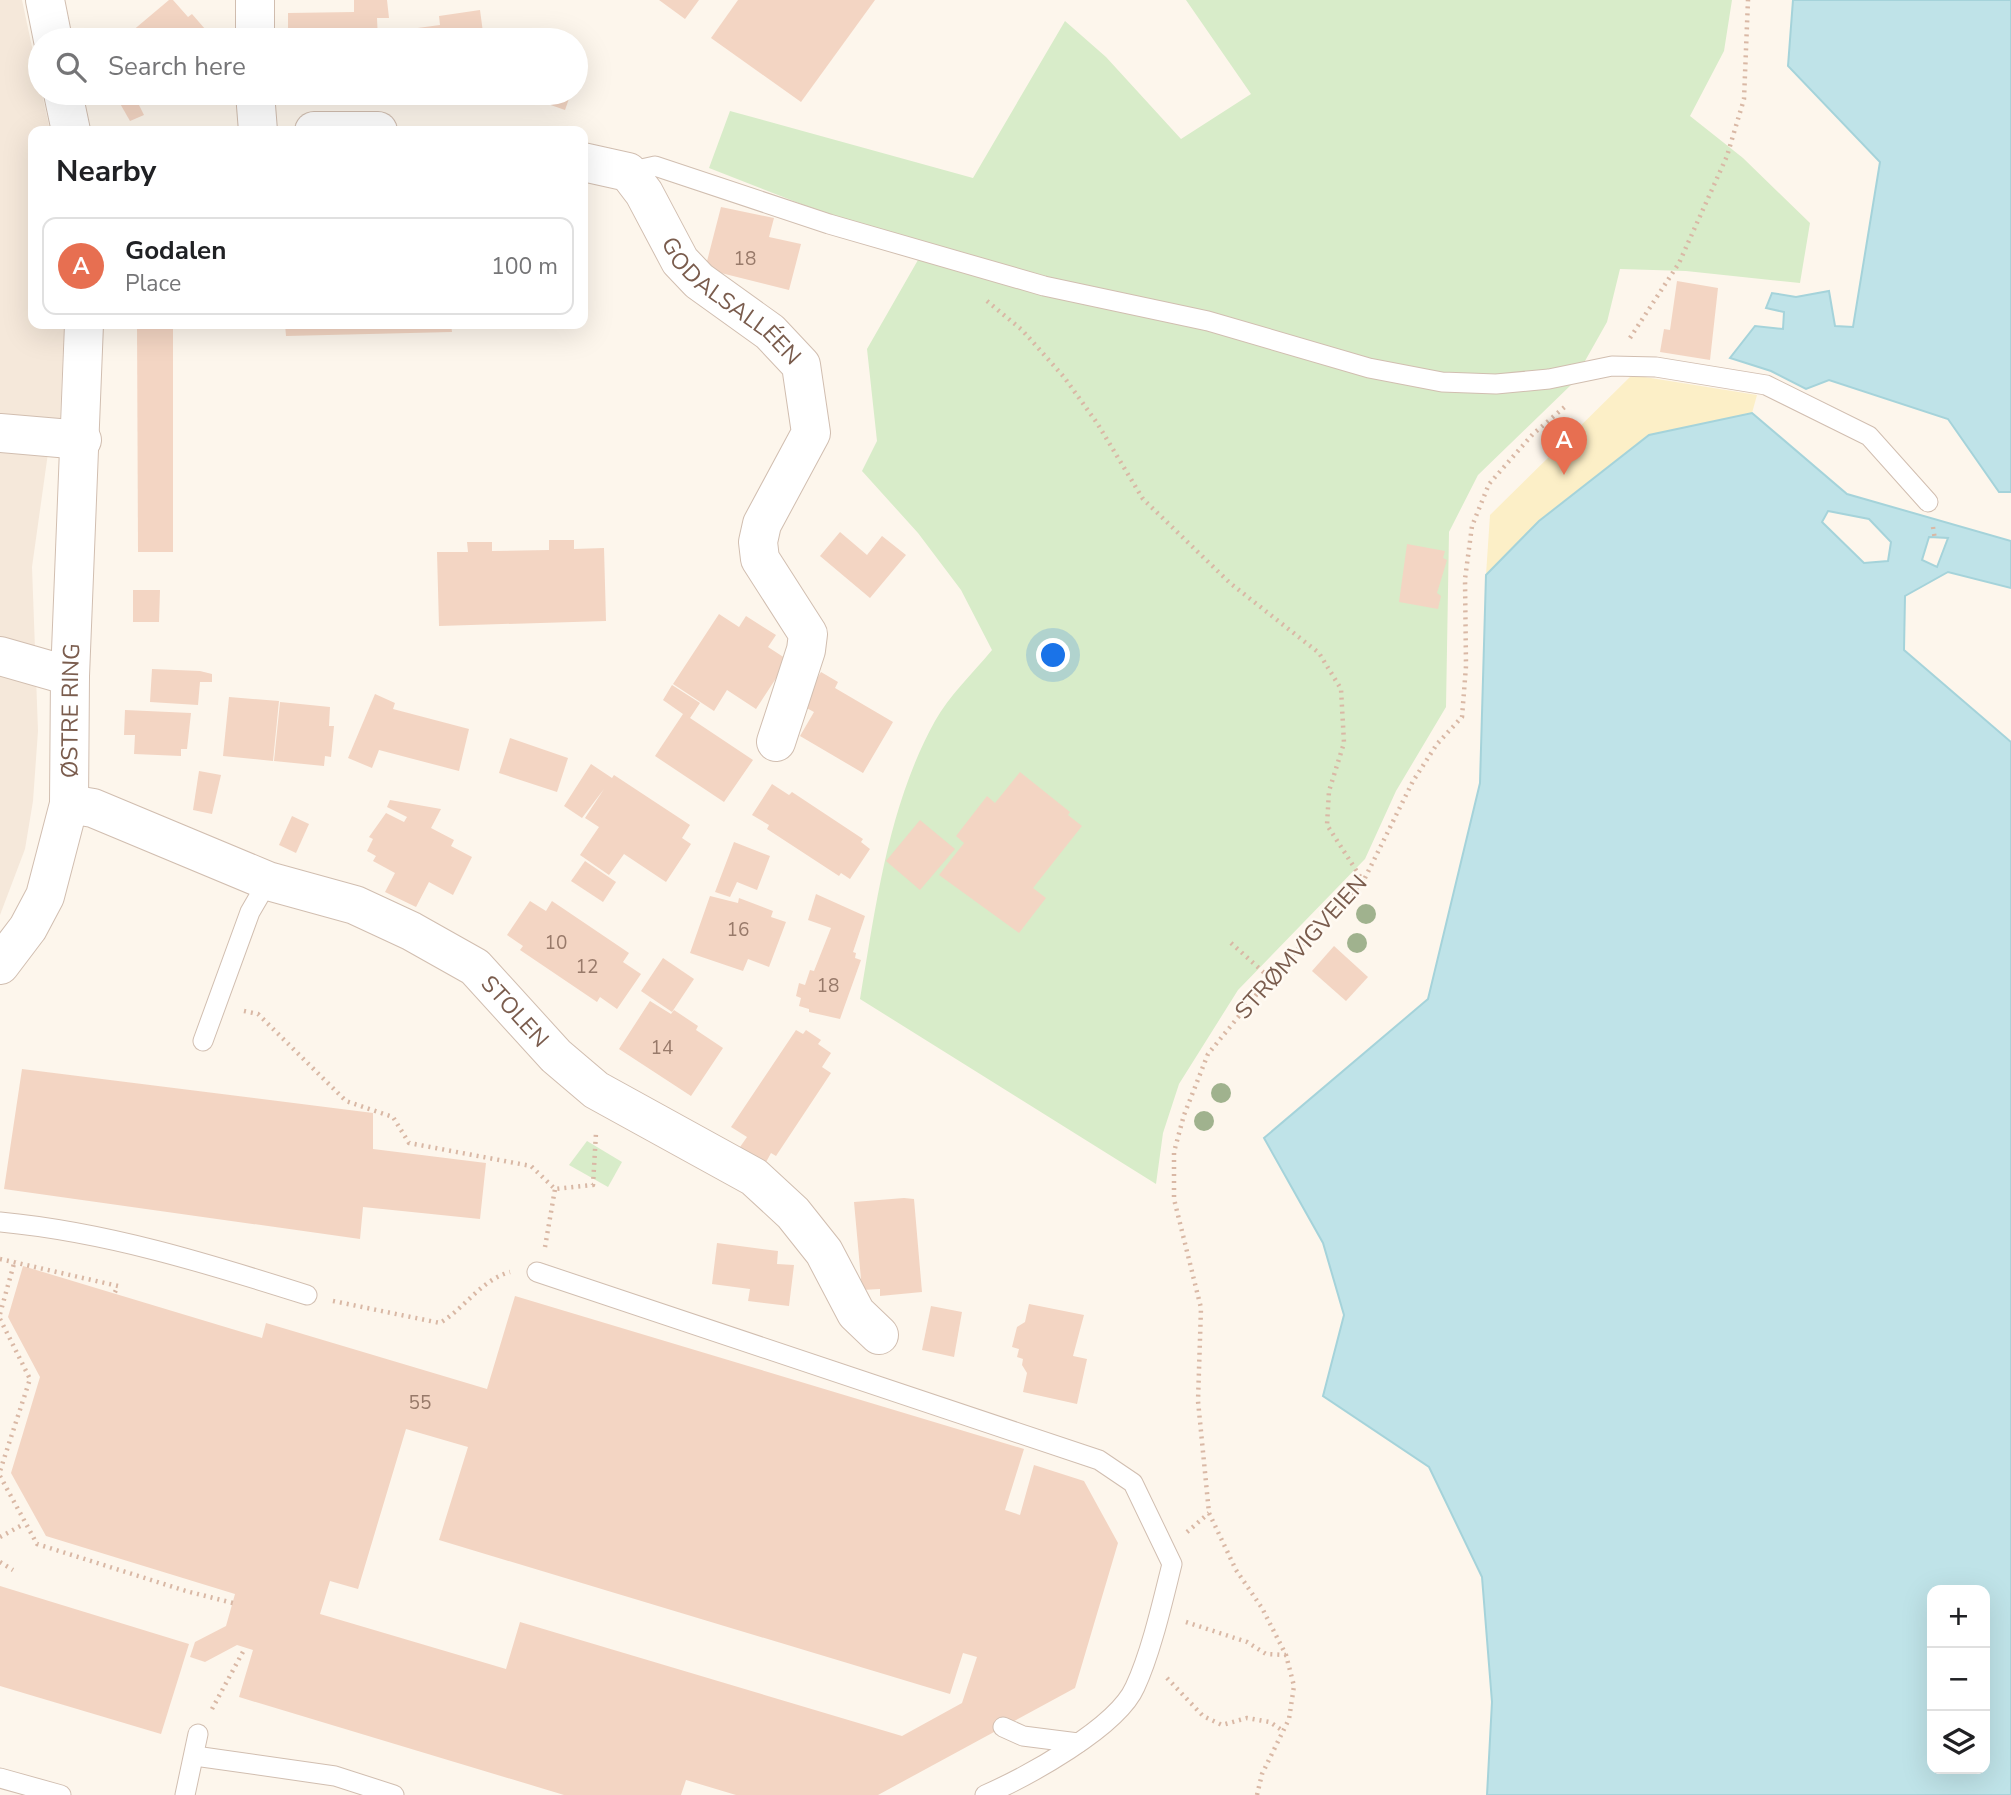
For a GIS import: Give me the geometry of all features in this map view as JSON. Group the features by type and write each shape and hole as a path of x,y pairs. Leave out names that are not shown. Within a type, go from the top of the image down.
{"street":[{"path":"45,0 51,28"},
{"path":"255,0 255,28"},
{"path":"66,105 70,126"},
{"path":"256,105 258,126"},
{"path":"588,163 628,172"},
{"name":"GODALSALLÉEN","path":"628,172 644,193 680,261 699,281 770,332 801,365 811,433 762,524 758,542 760,559 808,634 806,649 776,743"},
{"name":"ØSTRE RING","path":"0,965 28,928 45,896 69,804 84,329"},
{"path":"0,433 82,440"},
{"path":"0,656 71,676"},
{"name":"STOLEN","path":"69,804 93,808 268,881 355,905 411,930 475,967 556,1056 596,1090 754,1177 793,1213 824,1252 856,1313 878,1335"}],"lane":[{"path":"628,172 655,166 830,224 1044,286 1208,321 1369,368 1442,382 1496,384 1549,379 1612,366 1656,367 1766,385 1869,436 1928,502"},
{"path":"203,1041 250,912 268,881"},
{"path":"0,1222 37,1226 173,1252 307,1296"},
{"path":"537,1272 1099,1460 1133,1483 1172,1564 1135,1689 1101,1726 1078,1743 985,1795"},
{"path":"1003,1727 1023,1736 1078,1743"},
{"path":"185,1795 198,1734"},
{"path":"195,1756 335,1776 394,1795"},
{"path":"0,1778 61,1795"}],"path":[{"name":"STRØMVIGVEIEN","path":"1257,1795 1262,1774 1283,1731 1294,1686 1286,1655 1262,1608 1236,1570 1209,1513 1198,1401 1201,1308 1174,1199 1174,1152 1184,1115 1208,1054 1270,978 1363,882 1413,781 1437,744 1462,717 1466,666 1465,579 1472,526 1489,484 1533,434 1612,366 1679,263 1727,156 1744,99 1748,0"},
{"path":"938,256 1022,330 1053,364 1097,423 1143,499 1230,583 1319,653 1341,689 1345,743 1329,791 1327,825 1363,882"},
{"path":"1231,943 1270,978"},
{"path":"219,997 238,1010 258,1014 346,1101 393,1117 409,1143 531,1166 555,1189 593,1185 593,1135 623,1104"},
{"path":"548,1239 555,1189"},
{"path":"0,1259 15,1260 118,1286 114,1294"},
{"path":"15,1260 0,1317 30,1378 0,1474 24,1524 37,1544 186,1591 233,1602"},
{"path":"307,1296 440,1323 458,1312 489,1281 508,1272 537,1272"},
{"path":"0,1536 24,1524"},
{"path":"0,1562 13,1570"},
{"path":"1158,1613 1247,1642 1266,1654 1286,1655"},
{"path":"198,1734 244,1648"},
{"path":"1140,1670 1164,1675 1175,1683 1203,1716 1222,1725 1247,1718 1270,1722 1283,1731"}],"shaded area":[{"path":"0,0 22,0 28,28 28,105 44,105 49,126 28,126 28,329 64,329 60,420 48,453 32,567 38,731 33,801 25,849 0,915"}],"green space":[{"path":"1186,0 1732,0 1724,51 1690,116 1743,158 1810,223 1800,283 1686,271 1620,269 1607,322 1572,384 1478,475 1449,532 1446,707 1396,791 1365,859 1238,990 1179,1084 1163,1133 1156,1184 860,999 886,857 906,787 935,721 992,650 961,590 918,533 862,471 877,441 867,349 926,246 865,229 709,168 730,111 973,178 1065,21 1106,57 1181,139 1251,94"},
{"path":"587,1141 622,1162 608,1187 569,1165"}],"sand":[{"path":"1632,375 1757,395 1752,413 1649,435 1539,521 1486,575 1490,515"}],"water":[{"path":"1793,0 2011,0 2011,492 1999,492 1948,419 1829,380 1806,389 1771,371 1730,358 1755,326 1783,329 1784,312 1766,308 1772,293 1796,297 1829,291 1835,326 1853,327 1880,162 1788,66"},
{"path":"1752,413 1847,494 2011,541 2011,588 1948,572 1905,596 1904,650 2011,742 2011,1795 1487,1795 1492,1702 1482,1577 1429,1467 1323,1396 1344,1315 1323,1243 1264,1138 1428,999 1480,783 1486,575 1539,521 1649,435","holes":["1828,511 1869,519 1891,542 1888,561 1864,563 1822,522","1929,537 1948,538 1937,567 1922,560"]}],"building":[{"path":"169,0 173,0 188,17 192,14 204,28 136,28"},
{"path":"354,0 387,0 389,18 377,18 377,28 288,28 288,13 354,12"},
{"path":"659,0 699,0 685,19"},
{"path":"738,0 875,0 801,102 711,38"},
{"path":"480,10 482,28 418,28 440,25 439,16"},
{"path":"121,105 139,105 144,115 130,121"},
{"path":"551,105 567,105 565,110"},
{"path":"721,207 774,218 769,237 801,244 789,290 705,269"},
{"path":"1677,281 1718,288 1710,360 1660,352 1664,329 1670,330"},
{"path":"137,329 173,329 173,552 138,552"},
{"path":"285,329 452,329 452,332 286,336"},
{"path":"840,532 867,555 882,536 906,555 870,598 820,556"},
{"path":"549,540 574,540 574,549 604,548 606,621 439,626 437,552 468,552 467,542 492,542 492,551 549,550"},
{"path":"1407,544 1445,551 1443,558 1447,560 1437,593 1441,596 1438,609 1399,602"},
{"path":"133,590 160,590 159,622 133,622"},
{"path":"719,614 739,627 746,616 776,635 768,647 788,660 756,709 727,690 714,711 673,684"},
{"path":"152,669 200,671 212,674 212,682 200,682 198,705 150,702"},
{"path":"821,672 838,682 835,688 893,722 863,773 800,736 814,712 801,705"},
{"path":"672,685 700,703 690,718 753,760 724,802 655,756 683,714 663,700"},
{"path":"375,694 395,703 393,709 469,729 459,771 379,750 372,768 348,758"},
{"path":"229,697 279,701 273,761 223,756"},
{"path":"280,702 330,707 329,726 334,726 331,757 325,756 324,766 274,761"},
{"path":"125,710 191,713 187,749 181,749 181,756 134,754 135,735 124,735"},
{"path":"510,738 568,758 557,792 499,773"},
{"path":"591,764 612,778 614,775 690,825 682,838 691,844 666,882 624,854 609,875 580,855 599,827 585,818 604,789 582,818 564,806"},
{"path":"199,771 221,775 212,814 193,810"},
{"path":"1020,772 1070,812 1068,815 1082,826 1033,888 1046,898 1019,933 939,875 964,843 956,836 987,796 995,803"},
{"path":"772,784 789,795 792,792 863,839 861,842 870,849 850,879 841,873 839,876 767,829 769,825 752,815"},
{"path":"390,800 441,809 431,828 454,840 451,846 472,857 453,895 429,882 416,907 385,892 395,873 373,861 376,856 367,851 373,839 369,837 386,813 404,822 407,817 387,807"},
{"path":"292,816 309,824 296,853 279,845"},
{"path":"920,820 955,849 920,890 886,861"},
{"path":"734,842 770,856 757,890 737,882 730,897 715,892"},
{"path":"585,861 616,882 603,902 571,881"},
{"path":"816,894 865,916 853,952 856,953 855,958 861,960 840,1019 809,1012 809,1009 799,1006 801,998 796,996 799,983 805,985 810,970 814,971 831,928 808,920"},
{"path":"710,896 738,903 739,898 773,911 771,917 786,922 769,967 748,959 743,971 690,953"},
{"path":"530,901 546,911 552,901 629,953 623,962 641,974 617,1009 600,997 597,1002 520,950 523,946 507,935"},
{"path":"1334,946 1368,977 1346,1001 1312,971"},
{"path":"663,958 694,979 672,1012 641,991"},
{"path":"650,1001 671,1014 674,1010 698,1026 696,1030 723,1048 691,1096 619,1049"},
{"path":"796,1030 803,1034 806,1030 821,1040 818,1044 831,1053 822,1067 831,1073 776,1156 771,1153 765,1164 740,1147 747,1137 731,1127"},
{"path":"22,1069 373,1113 373,1149 486,1163 480,1219 363,1207 360,1239 4,1189"},
{"path":"914,1199 922,1292 880,1296 880,1289 862,1290 854,1202"},
{"path":"717,1243 778,1251 777,1264 794,1265 789,1306 748,1301 750,1289 712,1284"},
{"path":"23,1266 262,1338 266,1323 487,1389 515,1296 1024,1449 1005,1510 1020,1515 1034,1465 1084,1481 1118,1543 1075,1688 878,1795 736,1795 686,1780 681,1795 564,1795 239,1697 253,1650 237,1645 205,1662 190,1657 195,1642 226,1626 235,1594 46,1536 11,1473 40,1377 8,1317","holes":["406,1429 468,1447 439,1540 950,1694 963,1653 977,1657 962,1703 902,1736 520,1622 506,1669 320,1614 330,1581 358,1589"]},
{"path":"1029,1304 1084,1315 1073,1356 1087,1359 1077,1404 1023,1392 1027,1373 1022,1365 1023,1359 1017,1357 1019,1349 1012,1347 1017,1327 1025,1322"},
{"path":"931,1306 962,1312 954,1357 922,1350"},
{"path":"0,1586 189,1644 161,1734 0,1686"}],"place":[{"name":"Godalen","path":"1564,475"}]}
